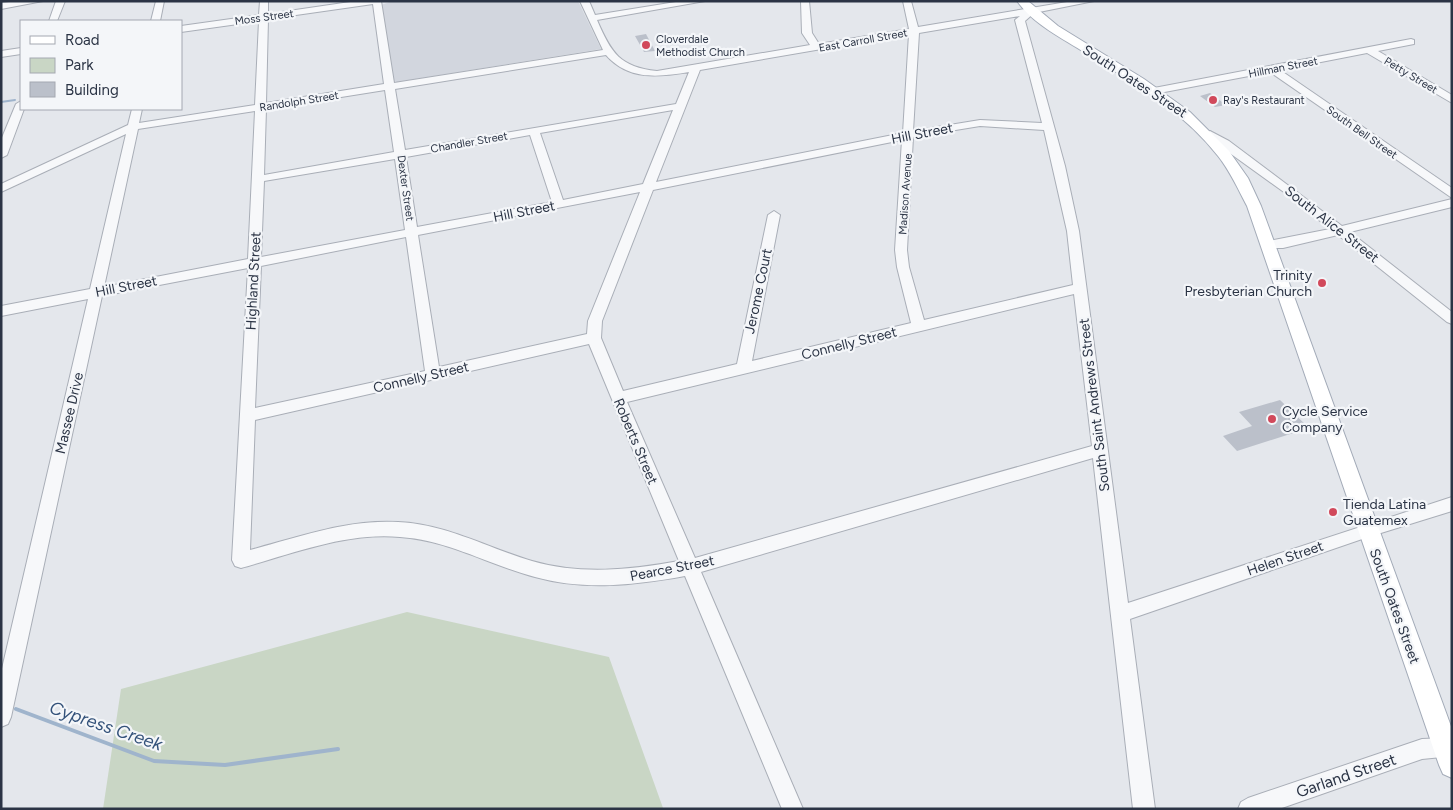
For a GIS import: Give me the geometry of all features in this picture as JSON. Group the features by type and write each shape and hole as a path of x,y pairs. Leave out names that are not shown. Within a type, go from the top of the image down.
{"main road":[{"name":"South Oates Street","path":"1026,6 1057,30 1154,91 1210,134 1242,178 1268,245 1449,757"}],"street":[{"path":"1,6 39,1"},
{"path":"54,20 61,1"},
{"path":"156,20 160,1"},
{"name":"Highland Street","path":"241,560 264,1"},
{"name":"Moss Street","path":"182,29 377,1"},
{"name":"Dexter Street","path":"377,1 433,374"},
{"path":"584,1 608,52"},
{"path":"592,18 701,1"},
{"path":"805,1 808,33 817,48"},
{"name":"Madison Avenue","path":"907,1 914,31 901,250 903,267 918,326"},
{"name":"East Carroll Street","path":"608,52 616,63 637,72 664,74 914,31 1026,6 1090,1"},
{"name":"South Saint Andrews Street","path":"1026,6 1020,20 1067,198 1080,288 1144,809"},
{"name":"Hillman Street","path":"1154,91 1411,42"},
{"name":"Petty Street","path":"1370,50 1452,100"},
{"path":"1,54 20,51"},
{"name":"Randolph Street","path":"1,189 132,127 608,52"},
{"path":"594,338 595,321 695,69"},
{"name":"South Bell Street","path":"1272,69 1452,194"},
{"name":"Chandler Street","path":"258,179 680,106"},
{"path":"1,155 20,107"},
{"name":"Massee Drive","path":"1,717 137,110"},
{"name":"Hill Street","path":"1,311 970,123 1048,127"},
{"path":"534,131 559,204"},
{"name":"South Alice Street","path":"1210,134 1225,142 1341,230 1452,319"},
{"path":"1268,245 1283,244 1452,203"},
{"name":"Jerome Court","path":"744,368 746,348 774,215"},
{"name":"Connelly Street","path":"618,398 1080,288"},
{"name":"Connelly Street","path":"248,416 594,338"},
{"name":"Roberts Street","path":"594,338 793,809"},
{"name":"Pearce Street","path":"241,560 351,532 400,529 441,537 559,576 616,579 638,577 690,567 1099,450"},
{"name":"Helen Street","path":"1120,614 1368,530 1452,504"},
{"name":"Garland Street","path":"1248,809 1422,749 1449,757"}],"shaded area":[{"path":"393,1 578,1 601,49 397,82 394,81 381,5"}],"green space":[{"path":"407,612 609,657 663,808 677,809 103,809 121,689"}],"building":[{"name":"Cloverdale Methodist Church","path":"646,34 655,51 644,52 635,36"},
{"name":"Ray's Restaurant","path":"1210,93 1226,105 1215,107 1200,96"},
{"name":"Cycle Service Company","path":"1280,400 1309,428 1237,451 1223,436 1252,426 1239,412"}],"waterway":[{"path":"1,102 15,100"},
{"name":"Cypress Creek","path":"16,709 154,761 225,765 338,749"}],"place":[{"name":"Cloverdale Methodist Church","path":"646,45"},
{"name":"Ray's Restaurant","path":"1213,100"},
{"name":"Trinity Presbyterian Church","path":"1322,283"},
{"name":"Cycle Service Company","path":"1272,419"},
{"name":"Tienda Latina Guatemex","path":"1333,512"}]}
